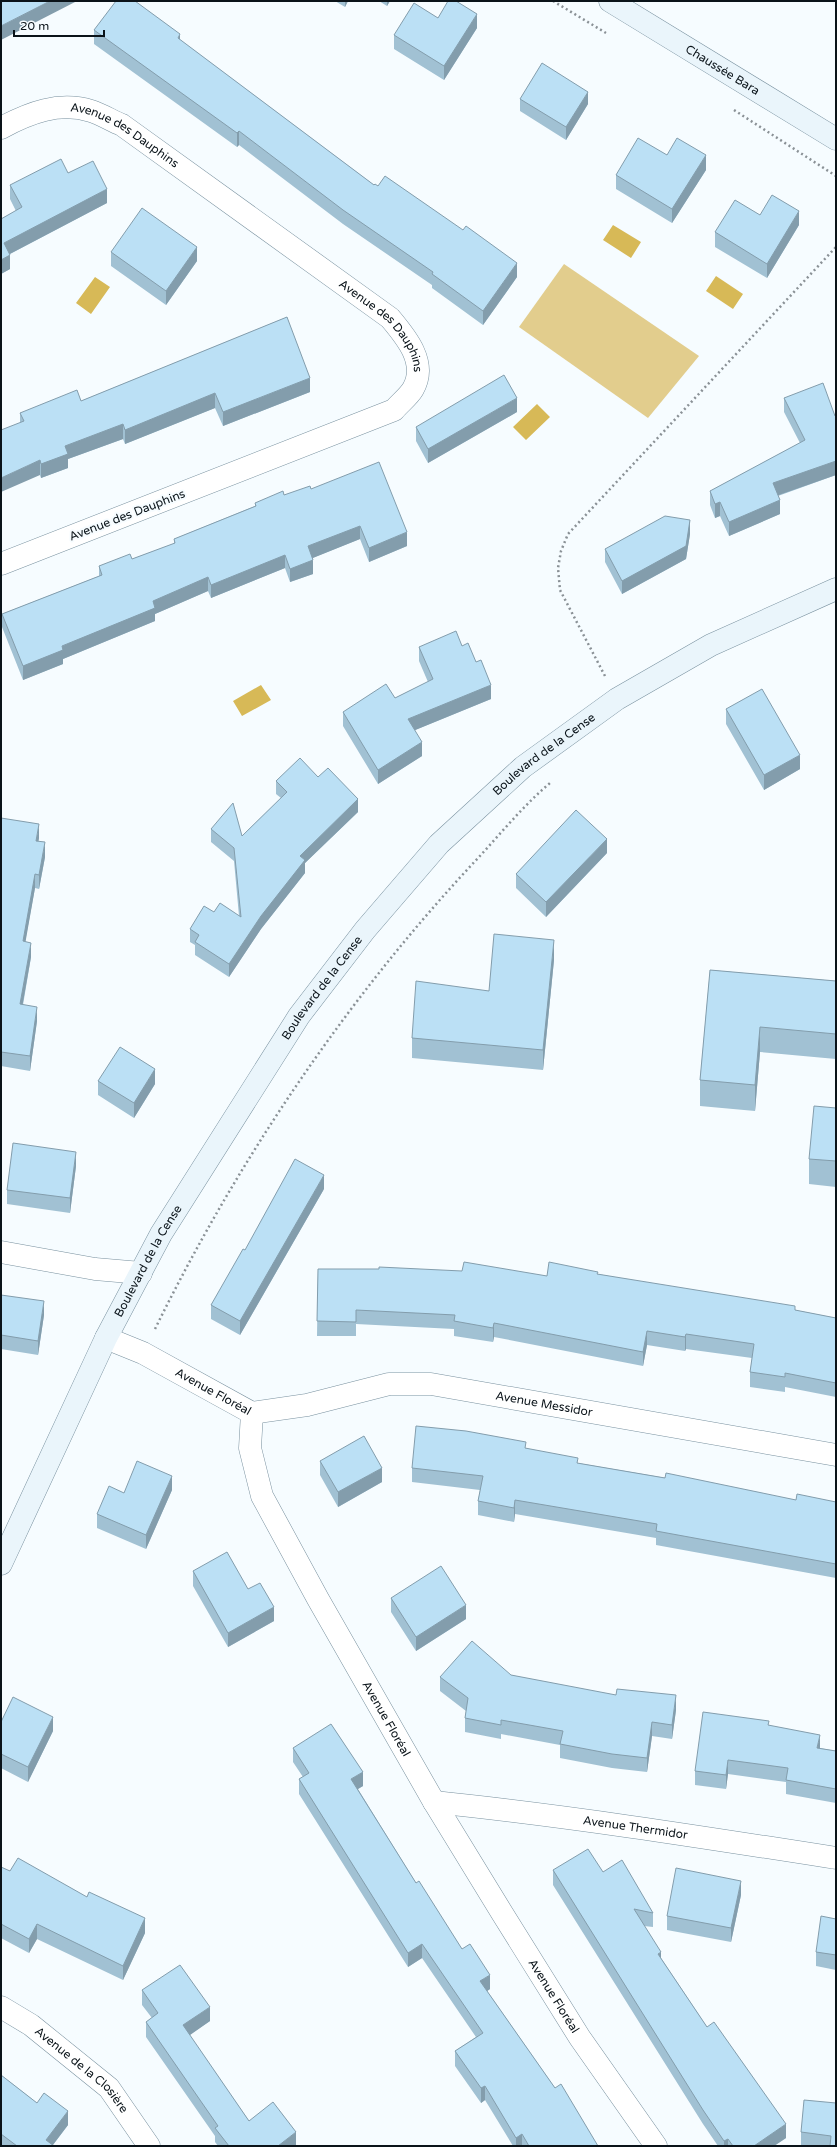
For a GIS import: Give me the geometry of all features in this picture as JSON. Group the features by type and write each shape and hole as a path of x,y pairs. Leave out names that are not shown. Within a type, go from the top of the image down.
{"main road":[{"name":"Chaussée Bara","path":"610,1 836,140"},
{"name":"Boulevard de la Cense","path":"1,1564 106,1338 161,1234 299,1016 365,930 439,844 518,772 617,699 711,645 836,589"}],"street":[{"name":"Avenue des Dauphins","path":"1,128 23,116 56,107 90,111 122,125 390,318 407,338 420,366 414,389 394,410 1,564"},
{"path":"1,1252 95,1269 141,1273"},
{"name":"Avenue Floréal","path":"106,1338 143,1352 252,1413 250,1448 262,1496 318,1599 434,1802 580,2038 656,2146"},
{"name":"Avenue Messidor","path":"252,1413 307,1406 389,1384 431,1384 836,1455"},
{"name":"Avenue Thermidor","path":"434,1802 531,1812 647,1828 836,1858"},
{"name":"Avenue de la Closière","path":"1,2007 31,2025 109,2088 149,2146"}],"path":[{"path":"553,1 607,33"},
{"path":"727,106 836,176"},
{"path":"617,699 560,590 558,568 561,551 568,534 836,247"},
{"path":"143,1352 194,1251 299,1079 369,986 447,890 554,780"}],"shaded area":[{"path":"613,225 641,242 631,258 603,240"},
{"path":"564,264 699,356 648,418 519,327"},
{"path":"716,276 743,294 733,309 706,291"},
{"path":"95,277 110,287 91,314 76,303"},
{"path":"537,404 550,417 526,440 513,427"},
{"path":"261,685 271,700 242,716 233,701"}],"building":[{"path":"1,1 50,1 1,26"},
{"path":"116,1 135,1 180,34 178,38 374,185 375,184 378,186 385,176 463,230 466,226 517,263 483,311 432,274 433,272 343,210 239,131 237,133 94,30"},
{"path":"448,1 456,1 477,14 444,66 394,35 414,3 438,18"},
{"path":"542,63 588,92 566,127 520,99"},
{"path":"638,138 667,155 677,138 706,155 672,209 616,175"},
{"path":"61,159 68,173 93,161 107,189 4,243 10,255 1,260 1,219 22,207 10,185"},
{"path":"772,195 799,211 767,264 715,232 735,200 760,215"},
{"path":"142,208 197,247 166,291 111,252"},
{"path":"287,317 310,378 223,412 215,393 125,430 123,424 65,446 68,454 41,464 40,460 1,478 1,430 24,421 20,413 77,390 81,401"},
{"path":"504,375 517,398 428,449 416,427"},
{"path":"823,383 835,416 836,415 836,461 773,483 780,500 729,522 720,502 715,504 710,491 805,440 784,398"},
{"path":"379,462 407,532 369,548 360,526 308,546 313,560 290,569 285,555 211,585 208,577 153,601 155,608 62,646 63,650 23,666 2,614 102,575 99,566 130,554 132,559 175,543 174,539 256,506 255,503 283,491 284,495 310,486 311,489"},
{"path":"665,516 690,520 686,546 622,581 605,549"},
{"path":"456,631 462,646 468,643 476,662 481,660 491,685 408,719 422,742 378,770 343,712 386,684 395,698 433,679 419,647"},
{"path":"762,689 800,755 764,775 726,709"},
{"path":"300,758 318,777 328,768 358,799 300,856 305,860 261,916 229,964 195,942 199,935 190,929 204,906 214,912 220,903 241,917 234,848 211,829 233,803 242,836 287,792 276,781"},
{"path":"576,810 607,839 546,902 516,874"},
{"path":"1,818 39,824 36,841 45,842 39,875 35,874 23,941 31,943 20,1004 37,1007 30,1056 1,1052"},
{"path":"494,934 554,940 543,1050 412,1038 416,981 489,991"},
{"path":"710,970 836,981 836,1034 760,1027 755,1085 700,1080"},
{"path":"120,1047 155,1069 134,1103 98,1081"},
{"path":"814,1106 836,1108 836,1161 809,1159"},
{"path":"13,1143 76,1152 70,1198 7,1190"},
{"path":"295,1159 324,1175 240,1321 211,1305 243,1249 245,1250"},
{"path":"464,1262 547,1276 549,1262 598,1272 597,1274 795,1306 795,1310 836,1318 836,1383 785,1373 785,1377 750,1372 754,1344 686,1334 685,1337 647,1331 643,1352 494,1323 493,1328 454,1321 455,1315 356,1310 356,1322 317,1321 318,1269 379,1269 379,1267 462,1271"},
{"path":"1,1295 44,1301 38,1341 1,1335"},
{"path":"416,1426 466,1431 526,1442 525,1448 578,1458 577,1463 665,1478 666,1473 796,1500 797,1494 836,1502 836,1564 656,1531 657,1524 515,1500 514,1508 478,1501 483,1476 412,1468"},
{"path":"364,1436 382,1468 338,1492 320,1461"},
{"path":"137,1461 172,1476 146,1535 97,1514 109,1486 124,1493"},
{"path":"227,1552 248,1589 260,1583 274,1607 228,1633 193,1571"},
{"path":"441,1566 466,1605 416,1637 391,1598"},
{"path":"472,1641 511,1675 616,1695 617,1689 676,1695 672,1725 652,1722 647,1758 612,1754 560,1744 563,1731 501,1720 501,1725 465,1718 468,1698 440,1677"},
{"path":"13,1697 53,1717 28,1767 1,1754 1,1722"},
{"path":"703,1712 769,1721 768,1725 820,1735 817,1748 836,1751 836,1789 786,1780 788,1768 728,1760 726,1775 695,1771"},
{"path":"331,1724 363,1772 351,1779 416,1883 419,1881 462,1949 470,1944 490,1975 480,1981 555,2088 561,2084 598,2146 529,2146 522,2134 516,2138 485,2086 481,2088 455,2051 483,2033 422,1944 408,1953 299,1779 309,1773 293,1748"},
{"path":"588,1849 603,1872 622,1860 653,1913 634,1909 661,1952 658,1954 707,2027 714,2022 786,2124 754,2146 733,2146 728,2139 724,2141 703,2110 553,1870"},
{"path":"18,1858 87,1897 89,1892 145,1918 123,1966 37,1924 29,1939 1,1924 1,1867 10,1871"},
{"path":"676,1868 741,1881 731,1928 667,1916"},
{"path":"821,1916 836,1919 836,1955 816,1952"},
{"path":"180,1965 210,2007 183,2025 249,2121 273,2102 296,2132 278,2146 229,2146 215,2128 218,2126 146,2022 158,2013 142,1990"},
{"path":"1,2075 37,2103 44,2093 68,2111 46,2140 54,2146 17,2146 1,2134"},
{"path":"804,2100 836,2103 836,2146 830,2146 831,2136 801,2132"}]}
